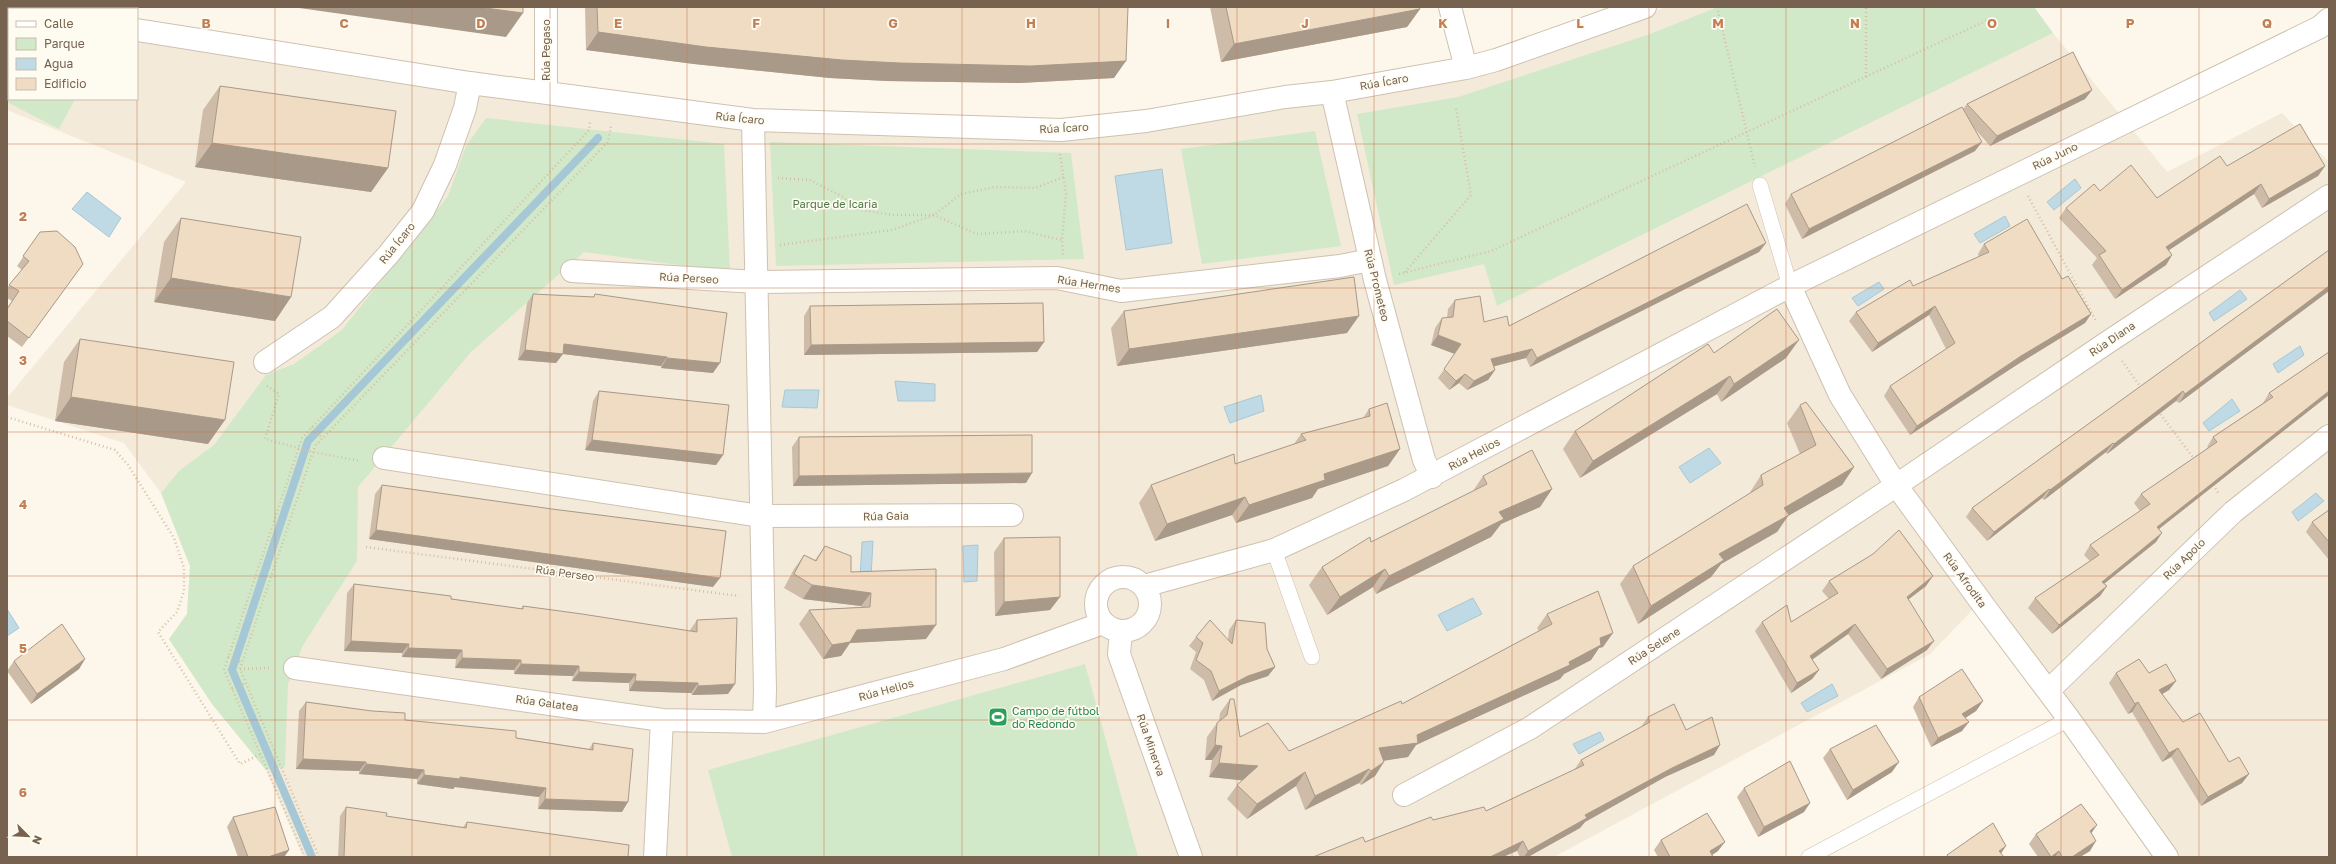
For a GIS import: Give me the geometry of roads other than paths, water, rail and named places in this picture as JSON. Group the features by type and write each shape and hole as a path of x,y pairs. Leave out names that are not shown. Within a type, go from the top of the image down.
{"street":[{"name":"Rúa Pegaso","path":"546,7 546,92"},
{"path":"1450,7 1466,68"},
{"name":"Rúa Ícaro","path":"138,30 470,83 753,120 1062,130 1146,121 1285,97 1332,92 1466,68 1496,60 1645,7"},
{"name":"Rúa Juno","path":"1790,286 2324,23"},
{"name":"Rúa Ícaro","path":"265,362 332,317 388,255 424,211 446,165 465,108 470,83"},
{"name":"Rúa Prometeo","path":"1332,92 1373,270 1424,460 1432,477"},
{"path":"753,120 760,516 766,690 764,722"},
{"name":"Rúa Diana","path":"1896,485 2108,342 2329,196"},
{"name":"Rúa Hermes","path":"757,282 1057,278 1121,290 1340,266 1373,270"},
{"name":"Rúa Perseo","path":"572,271 757,282"},
{"name":"Rúa Helios","path":"662,720 764,722 1004,659 1112,627 1130,631 1141,625 1147,617 1150,599 1144,586 1274,550 1432,477 1790,286"},
{"name":"Rúa Afrodita","path":"1790,286 1840,395 1896,485 2069,719 2166,857"},
{"name":"Rúa Apolo","path":"2048,691 2233,512 2329,436"},
{"path":"384,458 760,516"},
{"name":"Rúa Selene","path":"1404,795 1530,728 1896,485"},
{"name":"Rúa Gaia","path":"760,516 1012,515"},
{"path":"1112,627 1097,610 1096,601 1105,584 1118,577 1128,577 1144,586"},
{"name":"Rúa Minerva","path":"1112,627 1119,654 1191,857"},
{"name":"Rúa Galatea","path":"296,668 662,720"},
{"path":"655,857 662,720"}],"lane":[{"path":"1760,184 1790,286"},
{"path":"1274,550 1312,657"},
{"path":"1809,857 2069,719"}],"water":[{"path":"1162,169 1172,243 1126,250 1115,176"},
{"path":"2075,179 2081,188 2054,210 2047,202"},
{"path":"87,192 121,218 109,237 72,209"},
{"path":"2005,216 2010,226 1980,243 1974,234"},
{"path":"1879,282 1884,289 1858,306 1852,298"},
{"path":"2240,290 2247,299 2214,321 2209,313"},
{"path":"2300,346 2304,355 2278,373 2273,364"},
{"path":"895,381 935,384 935,401 898,401"},
{"path":"785,390 819,390 817,408 782,407"},
{"path":"1261,395 1264,411 1230,423 1224,407"},
{"path":"2232,399 2240,411 2209,431 2203,423"},
{"path":"1709,448 1721,463 1690,483 1679,467"},
{"path":"2316,493 2324,501 2298,521 2292,512"},
{"path":"873,541 871,577 860,580 862,542"},
{"path":"978,545 977,581 964,582 963,546"},
{"path":"1473,598 1482,614 1447,631 1438,615"},
{"path":"7,609 19,628 7,636"},
{"path":"1832,684 1838,696 1807,712 1801,703"},
{"path":"1600,732 1604,740 1579,754 1573,744"}],"waterway":[{"path":"312,857 232,670 308,441 598,138"}],"place":[{"name":"Campo de fútbol do Redondo","path":"998,717"}],"park label":[{"name":"Parque de Icaria","path":"835,204"}]}
